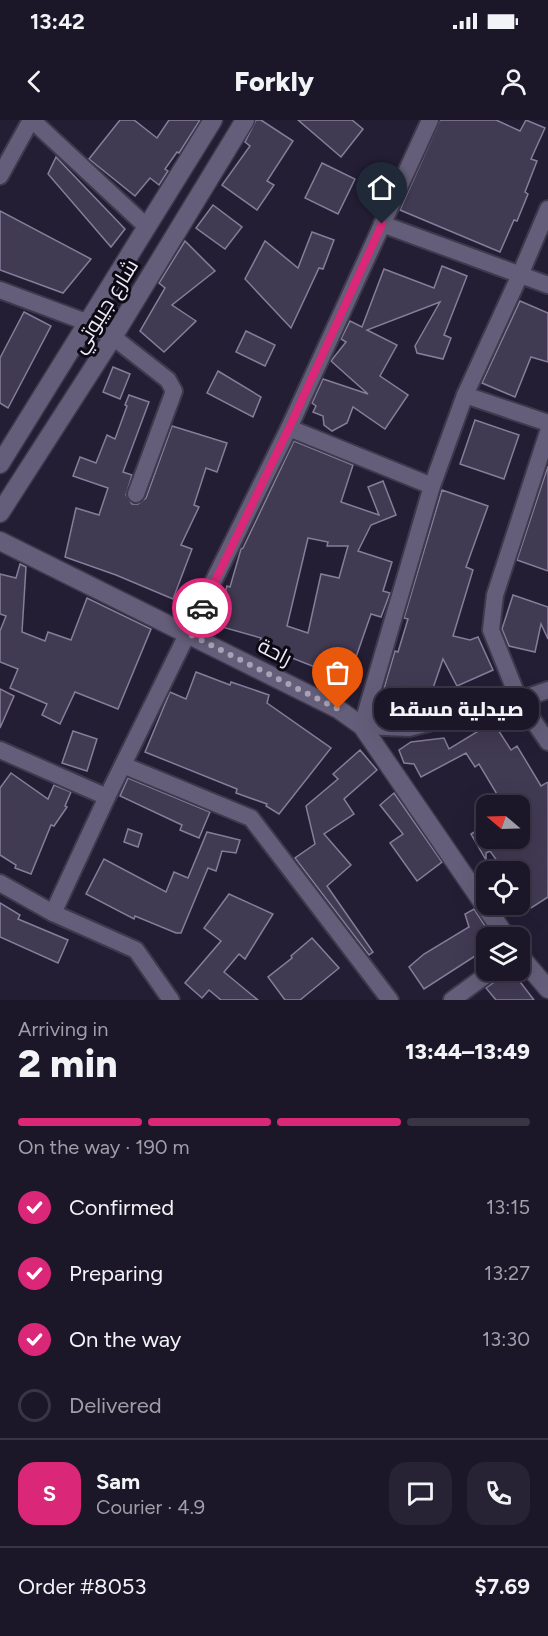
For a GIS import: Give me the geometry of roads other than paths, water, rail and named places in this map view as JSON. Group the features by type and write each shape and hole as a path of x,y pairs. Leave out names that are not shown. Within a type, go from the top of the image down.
{"street":[{"path":"0,176 32,120 147,226"},
{"name":"شارع جيبوتي","path":"0,464 213,120"},
{"name":"شارع جيبوتي","path":"0,513 113,337 245,120"},
{"path":"54,913 107,797 289,428 430,120"},
{"path":"548,209 465,395 432,486 362,726 409,728 519,700 548,690"},
{"path":"382,224 548,285"},
{"path":"0,290 87,322 113,337 168,380 174,391 136,494"},
{"path":"465,395 548,423"},
{"path":"289,428 432,486"},
{"path":"548,432 495,595 491,630 519,700 548,742"},
{"name":"راحة","path":"0,541 338,709 362,726 499,927"},
{"path":"0,750 107,797"},
{"path":"123,765 251,818 390,1000"},
{"path":"0,883 54,913 136,950 171,1000"},
{"path":"530,968 548,989"},
{"path":"452,1000 478,981"}],"place":[{"name":"صيدلية مسقط","path":"338,709"}]}
